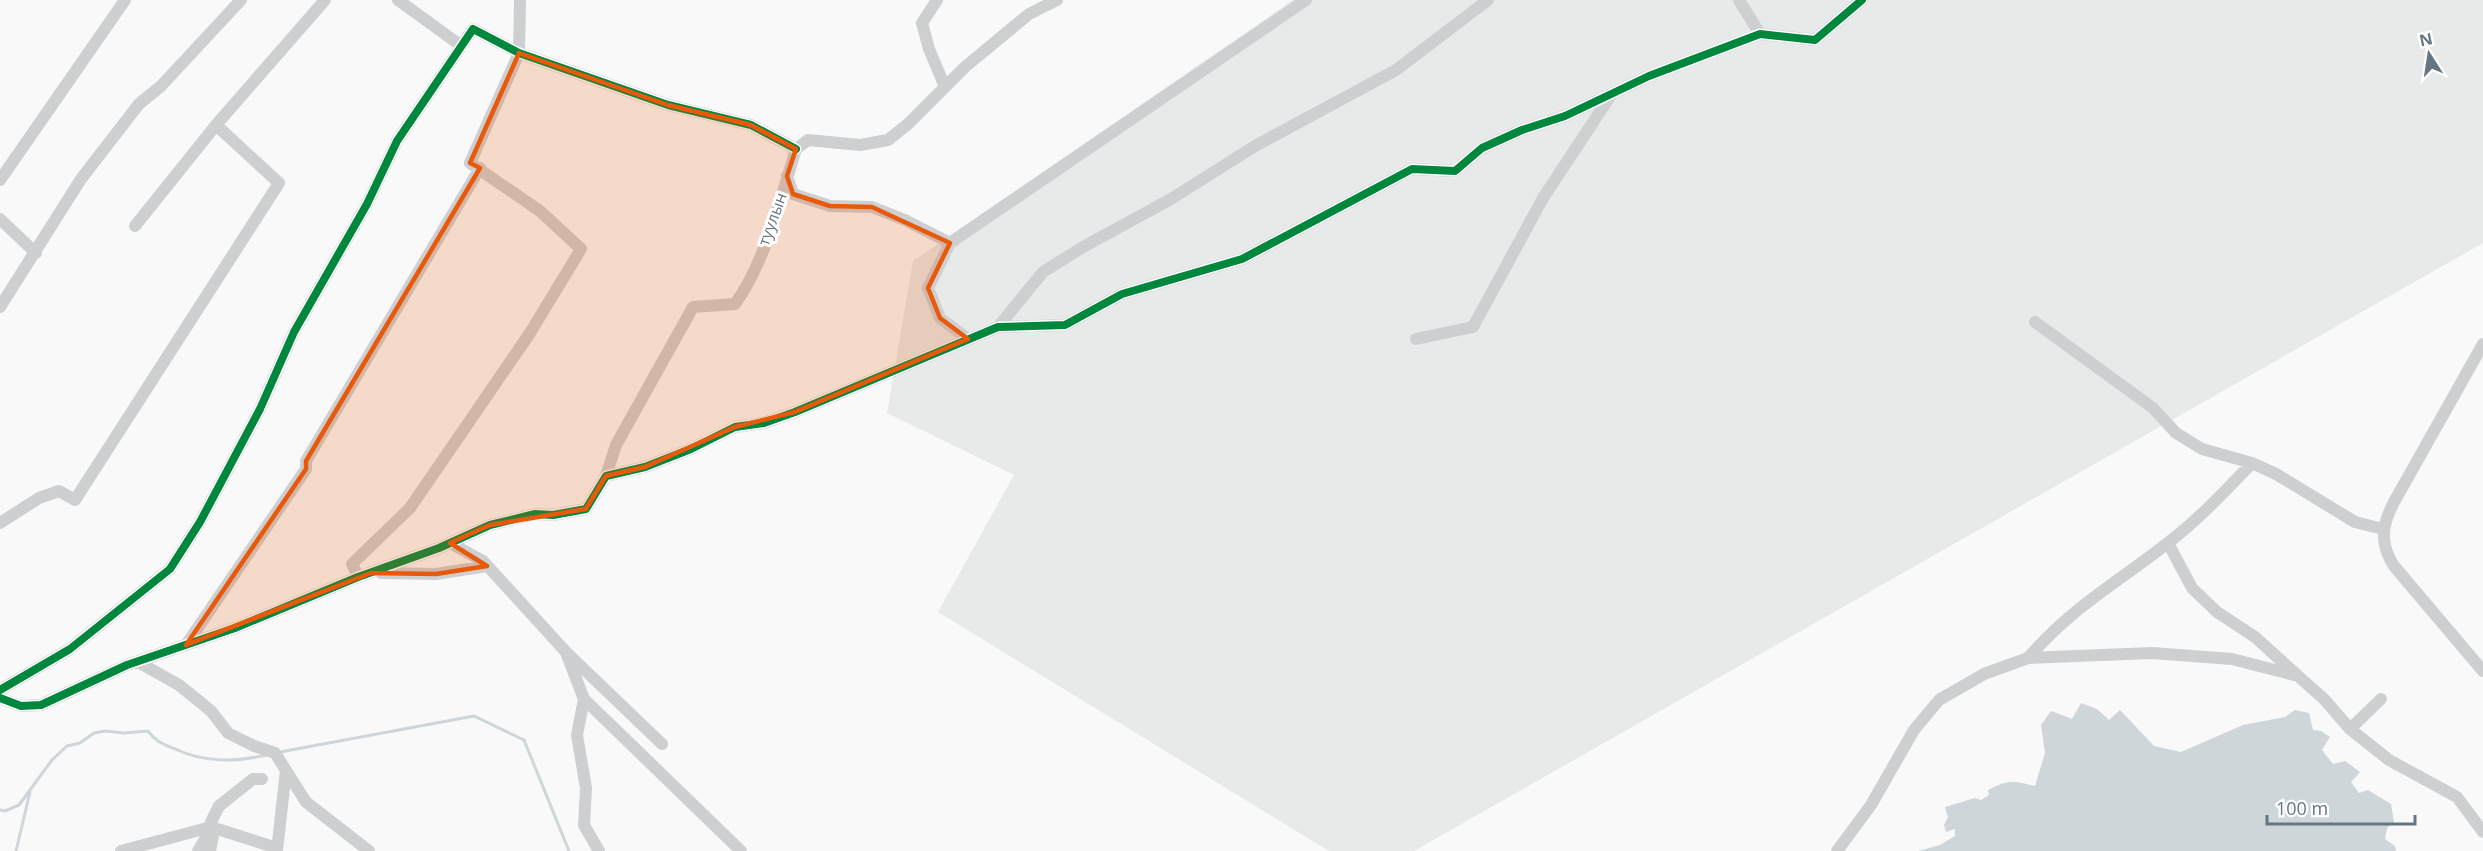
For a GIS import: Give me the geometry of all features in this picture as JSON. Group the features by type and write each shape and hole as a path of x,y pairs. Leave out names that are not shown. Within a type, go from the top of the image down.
{"street":[{"path":"0,180 125,0"},
{"path":"0,307 81,179 139,104 161,86 241,0"},
{"path":"135,226 216,125 325,0"},
{"path":"358,577 352,564 410,508 530,333 581,249 540,211 470,163 519,53 520,0"},
{"path":"938,0 922,23 929,49 945,87"},
{"path":"0,690 69,649 170,569 200,522 261,409 294,332 367,204 397,141 473,28 519,53 668,105 752,124 795,149 808,140 860,145 888,140 908,124 965,67 1029,14 1057,0"},
{"path":"968,339 940,318 928,288 950,243 1306,0"},
{"path":"998,327 1043,272 1170,199 1255,146 1396,70 1488,0"},
{"path":"1739,0 1760,34"},
{"path":"0,698 21,706 41,705 138,662 235,628 358,577 501,522 535,514 553,515 586,509 606,477 645,467 691,449 735,426 764,423 795,412 998,327 1065,325 1122,294 1242,259 1412,169 1455,171 1482,148 1522,130 1565,116 1649,76 1760,34 1815,40 1862,0"},
{"path":"404,2 460,45"},
{"path":"1416,339 1473,327 1543,198 1613,93"},
{"path":"0,522 39,498 59,491 75,500 279,183 216,125"},
{"name":"туулын","path":"606,477 616,445 693,307 735,304 746,288 777,209 795,149"},
{"path":"186,645 306,469 306,461 480,168"},
{"path":"787,176 793,194 830,206 872,207 905,220 950,243"},
{"path":"0,219 36,253"},
{"path":"2035,322 2153,408 2176,433 2202,450 2252,463 2276,474 2355,522 2383,529"},
{"path":"2483,344 2394,502 2383,529 2385,548 2394,566 2483,671"},
{"path":"2028,658 2065,618 2168,543 2203,514 2252,463"},
{"path":"450,543 483,561 566,652 662,744"},
{"path":"2168,543 2192,588 2217,612 2255,637 2324,699 2350,729 2389,760 2457,797 2483,832"},
{"path":"371,573 436,574 488,566"},
{"path":"566,652 584,699 741,851"},
{"path":"1837,851 1871,805 1914,730 1939,700 1984,674 2028,658 2152,654 2232,659 2298,676"},
{"path":"138,662 179,685 211,711 228,733 275,753 306,802 369,851"},
{"path":"584,699 578,735 586,788 584,825 599,851"},
{"path":"2350,729 2382,699"},
{"path":"121,851 211,827 277,850 286,770"},
{"path":"198,851 208,836 211,822 219,806 253,779 262,779"},
{"path":"210,851 213,836 211,827"}],"highlighted area":[{"path":"519,53 668,105 751,125 796,149 787,176 793,194 830,206 872,207 950,243 928,288 940,318 968,339 795,412 735,427 645,467 606,476 586,509 490,525 450,543 487,566 436,574 371,573 186,645 306,469 306,461 480,168 470,163"}],"shaded area":[{"path":"1293,0 2483,0 2483,243 1414,851 1329,851 938,612 1014,475 887,413 913,261"},
{"path":"2081,703 2097,709 2109,720 2120,710 2154,746 2181,752 2243,725 2285,717 2295,710 2309,713 2313,730 2321,731 2330,737 2322,750 2333,764 2345,761 2360,772 2351,782 2359,793 2368,790 2391,804 2394,822 2387,828 2385,839 2395,846 2396,851 1918,851 1940,845 1955,836 1955,829 1946,832 1944,825 1948,817 1945,807 1975,798 1981,800 1989,795 1988,790 2001,784 2016,782 2035,786 2045,753 2041,725 2051,711 2072,719"}],"waterway":[{"path":"280,752 474,716 524,740 569,851"},
{"path":"0,810 5,811 19,805 52,760 67,746 80,743 94,733 148,731 163,744 186,754 209,759 232,760 267,755"},
{"path":"16,851 30,792"}],"cycle path":[{"path":"0,698 21,706 41,705 127,665 235,628 358,577 439,548 490,525 535,514 553,515 586,509 606,476 645,467 691,449 735,427 764,423 795,412 998,327 1065,325 1122,294 1242,259 1412,169 1455,171 1482,148 1522,130 1565,116 1649,76 1760,34 1815,40 1862,0"},
{"path":"0,690 70,649 170,569 200,522 260,409 294,332 367,204 397,141 473,29 519,53 668,105 751,125 796,149"}]}
